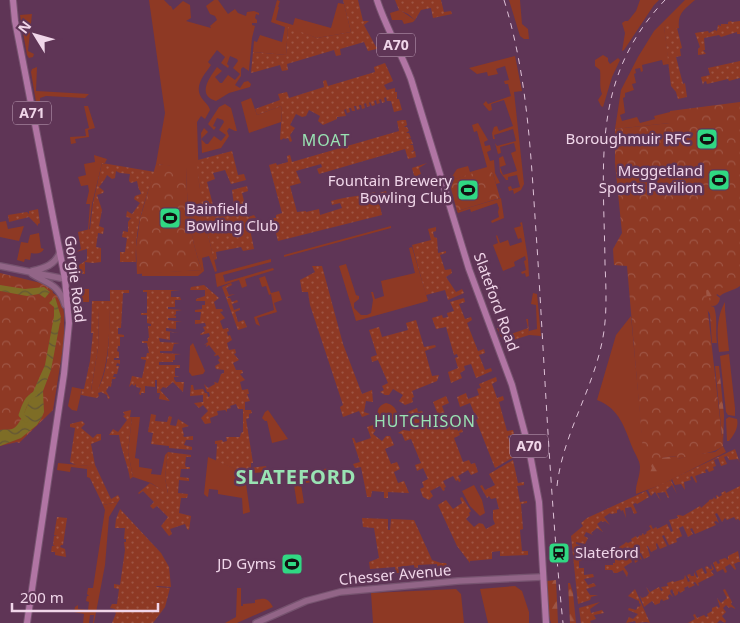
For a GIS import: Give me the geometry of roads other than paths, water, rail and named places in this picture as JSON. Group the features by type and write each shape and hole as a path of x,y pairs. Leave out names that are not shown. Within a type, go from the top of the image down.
{"main road":[{"name":"Gorgie Road","path":"13,0 15,21 35,130 61,250 69,311 69,338 27,623"},
{"name":"Slateford Road","path":"377,0 411,79 466,260 500,349 519,409 538,493 546,623"}],"street":[{"path":"28,271 50,266 57,259 61,250"},
{"path":"0,266 65,279"},
{"path":"28,271 56,287 69,311"},
{"name":"Chesser Avenue","path":"256,623 316,597 344,591 458,581 542,577"}],"water":[{"path":"0,285 25,289 44,287 50,292 45,298 39,294 27,296 0,291"},
{"path":"55,297 61,317 51,370 43,391 44,412 37,425 21,438 0,446 0,430 12,429 18,424 31,398 30,394 33,392 45,365 54,316 54,307 49,303"}],"waterway":[{"path":"26,420 21,415 24,406 27,400 35,394"}],"railway":[{"path":"504,0 519,61 531,153 551,482 563,623"},
{"path":"557,486 560,466 572,428 594,371 604,331 606,314 604,157 606,124 613,92 624,61 641,30 665,0"}],"place":[{"name":"Boroughmuir RFC","path":"707,139"},
{"name":"Meggetland Sports Pavilion","path":"719,180"},
{"name":"Fountain Brewery Bowling Club","path":"468,190"},
{"name":"Bainfield Bowling Club","path":"170,218"},
{"name":"Slateford","path":"559,553"},
{"name":"JD Gyms","path":"292,564"}],"district":[{"name":"MOAT","path":"326,140"},
{"name":"HUTCHISON","path":"425,421"},
{"name":"SLATEFORD","path":"296,477"}]}
